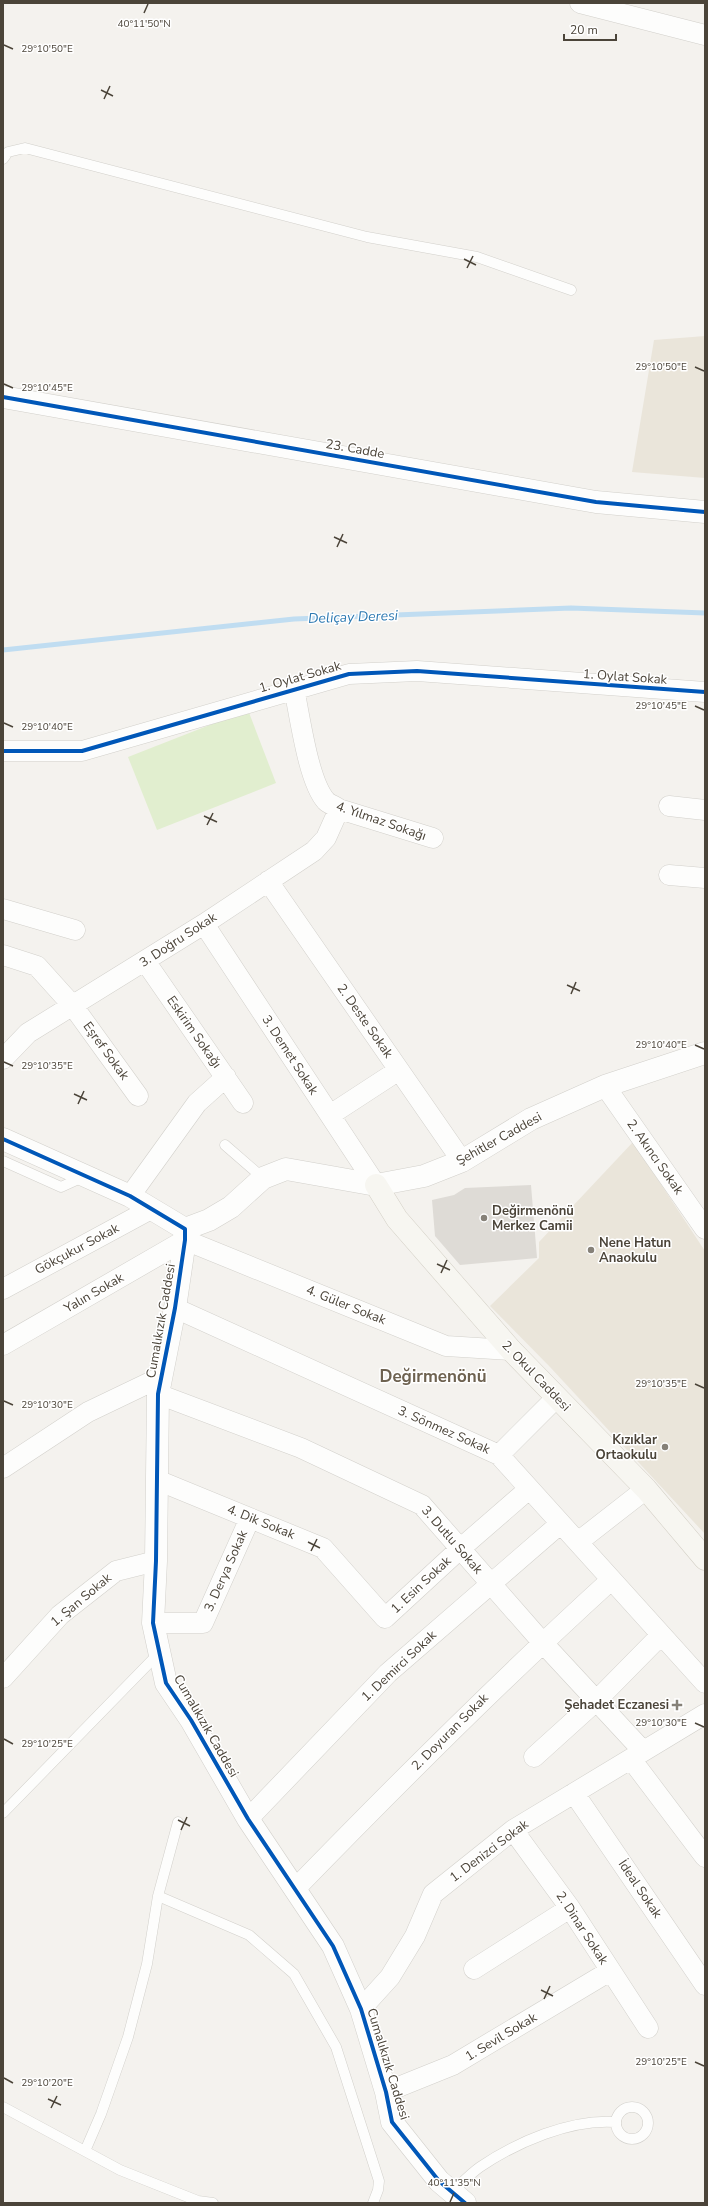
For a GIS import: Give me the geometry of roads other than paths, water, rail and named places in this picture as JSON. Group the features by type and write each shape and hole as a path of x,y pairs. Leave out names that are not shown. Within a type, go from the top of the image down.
{"main road":[{"name":"2. Okul Caddesi","path":"376,1185 397,1219 511,1350 646,1489 705,1559"}],"street":[{"path":"580,3 643,10 705,35"},
{"name":"23. Cadde","path":"3,397 596,502 705,512"},
{"name":"1. Oylat Sokak","path":"3,751 82,751 349,674 417,671 705,692"},
{"name":"4. Yılmaz Sokağı","path":"294,689 317,786 326,801 339,809 434,838"},
{"path":"669,806 705,810"},
{"name":"3. Doğru Sokak","path":"3,1059 28,1033 74,1006 204,924 314,851 326,838 339,809"},
{"path":"669,875 705,878"},
{"name":"2. Deste Sokak","path":"268,881 462,1161"},
{"path":"3,909 75,930"},
{"name":"3. Demet Sokak","path":"204,924 376,1185"},
{"name":"Eşref Sokak","path":"3,955 37,966 74,1006 138,1096"},
{"name":"Eskirim Sokağı","path":"145,961 244,1103"},
{"name":"Şehitler Caddesi","path":"185,1235 231,1207 263,1178 286,1169 376,1185 424,1176 462,1161 531,1119 605,1086 705,1053"},
{"path":"330,1115 399,1070"},
{"path":"130,1196 197,1103 226,1077"},
{"name":"2. Akıncı Sokak","path":"605,1086 705,1229"},
{"path":"3,1139 130,1196 151,1209 185,1235"},
{"name":"Gökçukur Sokak","path":"3,1289 151,1209"},
{"name":"Cumalıkızık Caddesi","path":"185,1235 175,1308 160,1385 153,1623 166,1683 191,1720 248,1819 333,1946 361,2009 386,2092 392,2122 439,2181 459,2198"},
{"name":"Yalın Sokak","path":"3,1345 185,1235"},
{"name":"4. Güler Sokak","path":"185,1235 446,1346 511,1350"},
{"name":"3. Sönmez Sokak","path":"175,1308 499,1455 705,1683"},
{"path":"3,1468 88,1412 160,1385"},
{"name":"3. Dutlu Sokak","path":"160,1385 301,1448 422,1505 461,1548 491,1585 596,1701 637,1755 705,1857"},
{"path":"499,1455 557,1397"},
{"name":"4. Dik Sokak","path":"157,1480 323,1548 385,1618"},
{"name":"1. Esin Sokak","path":"385,1618 461,1548 529,1489"},
{"path":"578,1542 646,1489"},
{"name":"3. Derya Sokak","path":"153,1623 203,1623 250,1518"},
{"name":"1. Demirci Sokak","path":"248,1819 388,1674 560,1524"},
{"name":"1. Şan Sokak","path":"3,1678 60,1615 116,1571 156,1561"},
{"name":"2. Doyuran Sokak","path":"295,1889 432,1749 542,1642 611,1580"},
{"path":"534,1757 596,1701 661,1635"},
{"name":"1. Denizci Sokak","path":"361,2009 390,1977 415,1936 433,1894 513,1830 705,1714"},
{"name":"İdeal Sokak","path":"574,1792 705,1985"},
{"name":"2. Dinar Sokak","path":"513,1830 570,1908 648,2028"},
{"path":"474,1968 570,1908"},
{"name":"1. Sevil Sokak","path":"386,2092 453,2065 610,1971"}],"lane":[{"path":"3,159 8,152 25,148 367,236 477,258 571,290"},
{"path":"225,1145 263,1178"},
{"path":"3,1161 61,1187 85,1176"},
{"path":"3,1812 159,1653"},
{"path":"85,2151 104,2107 128,2036 147,1964 158,1896 178,1822"},
{"path":"158,1896 249,1935 294,1974 336,2047 379,2181 373,2203"},
{"path":"3,2107 120,2170 198,2201 213,2203"},
{"path":"459,2198 479,2167 537,2138 573,2125 599,2121 616,2122"}],"waterway":[{"name":"Deliçay Deresi","path":"3,650 294,619 571,608 705,613"}],"place":[{"name":"Değirmenönü Merkez Camii","path":"484,1218"},
{"name":"Nene Hatun Anaokulu","path":"591,1250"},
{"name":"Kızıklar Ortaokulu","path":"665,1447"},
{"name":"Şehadet Eczanesi","path":"677,1705"}],"district":[{"name":"Değirmenönü","path":"433,1376"}]}
